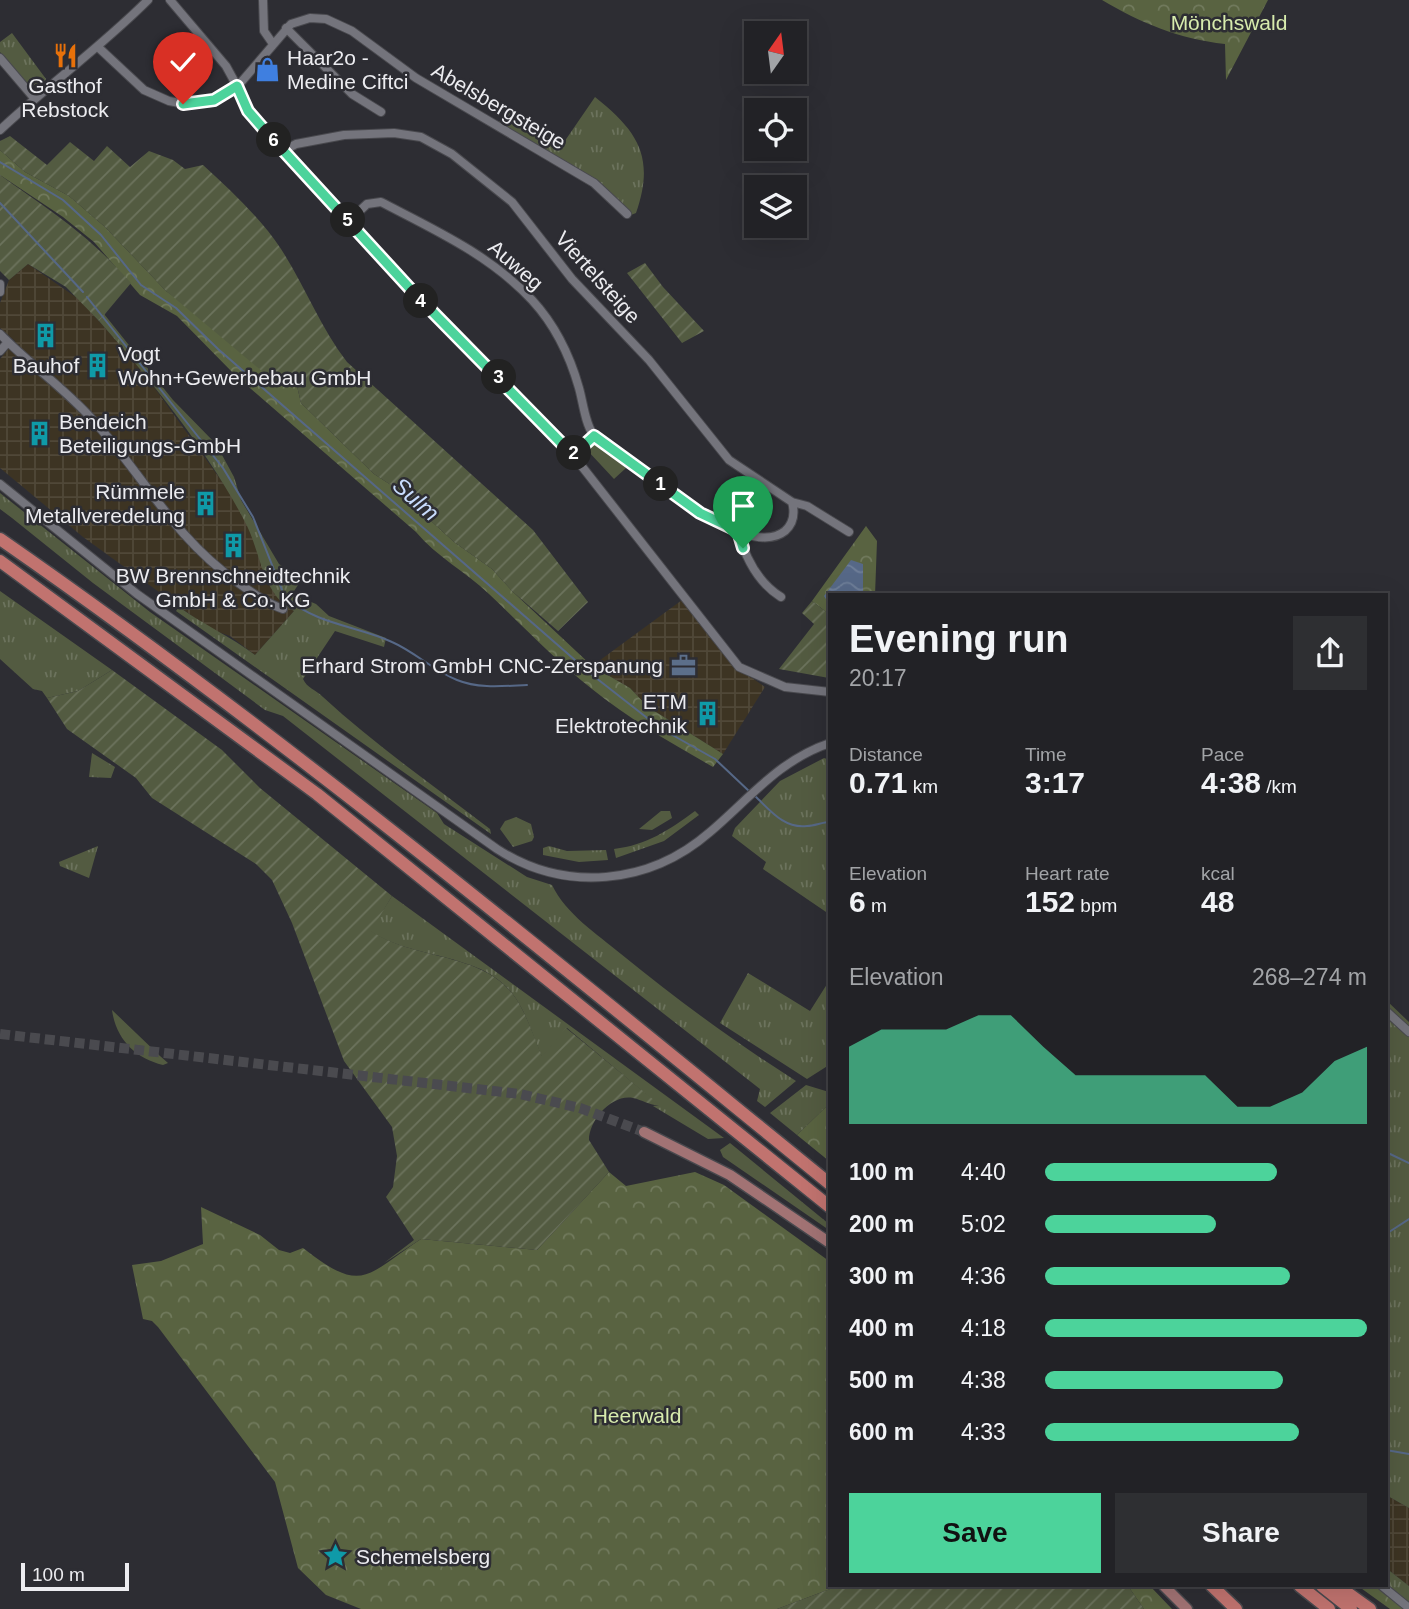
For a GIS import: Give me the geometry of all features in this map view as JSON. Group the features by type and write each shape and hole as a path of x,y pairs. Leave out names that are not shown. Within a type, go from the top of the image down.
{"highway":[{"path":"0,539 302,761 828,1182"},
{"path":"0,561 317,794 828,1205"},
{"path":"1213,1587 1236,1609"},
{"path":"1301,1587 1329,1609"},
{"path":"1323,1587 1351,1609"},
{"path":"1339,1587 1370,1609"}],"main road":[{"path":"644,1132 730,1175 828,1242"},
{"path":"1165,1587 1187,1609"}],"street":[{"path":"0,130 34,98 99,48 148,0"},
{"path":"170,0 226,66 248,111 414,293 573,455 740,667 785,687 828,692"},
{"path":"263,0 264,31 273,44"},
{"name":"Abelsbergsteige","path":"286,28 301,20 318,18 352,32 416,78 594,183 627,214"},
{"path":"99,48 144,90 169,101 183,104 201,103 220,97 237,86 286,28 352,94 381,112"},
{"path":"0,58 34,98"},
{"name":"Viertelsteige","path":"285,150 296,144 344,135 394,134 421,137 452,154 512,202 572,279 649,360 719,449 741,469 792,502 807,506 849,531"},
{"name":"Auweg","path":"349,221 371,201 381,202 464,246 508,277 533,301 556,332 576,376 594,436"},
{"path":"0,284 0,292"},
{"path":"0,334 54,380 94,420 171,523 198,552 253,594 283,609"},
{"path":"0,351 8,342"},
{"path":"573,455 594,436 700,513 738,531 769,537 783,533 794,516 792,502"},
{"path":"0,484 158,609 466,827 527,865 561,876 611,877 639,872 663,863 694,845 788,762 828,744"},
{"path":"738,531 750,563 761,579 781,597"},
{"path":"1388,1013 1409,1032"},
{"path":"1383,1587 1409,1608"}],"shaded area":[{"path":"28,264 80,300 138,365 231,494 294,611 255,655 230,636 210,629 83,537 0,468 0,359 15,341 0,328 0,303 9,280"},
{"path":"682,600 739,669 765,687 723,754 648,707 630,688 592,666"},
{"path":"1388,1496 1409,1508 1409,1586 1388,1570"}],"green space":[{"name":"Mönchswald","path":"1102,0 1268,0 1226,80 1225,44 1161,29"},
{"path":"12,33 45,81 29,87 0,52 0,42"},
{"path":"595,97 623,122 639,148 643,161 641,194 636,213 631,215 608,190 499,122 512,107 560,148"},
{"path":"10,136 47,165 70,142 94,161 107,146 130,167 149,151 173,160 185,169 203,165 245,205 273,237 347,362 533,530 588,602 558,631 513,592 492,569 454,542 394,487 374,474 301,403 297,386 288,379 275,382 166,291 105,227 69,196 25,172 0,150 0,141"},
{"path":"0,150 25,172 69,196 105,227 166,291 297,386 301,403 374,474 394,487 454,542 492,569 592,666 630,688 648,707 723,754 713,767 635,721 578,678 480,586 433,549 236,376 177,316 140,295 94,242 63,217 0,175"},
{"path":"0,175 84,237 131,283 99,321 66,287 28,264 9,280 0,271"},
{"path":"645,263 663,287 704,331 682,343 627,273"},
{"path":"104,314 173,400 216,444 234,477 241,500 279,564 288,570 298,585 292,594 316,604 329,616 386,638 384,647 335,631 303,679 305,682 384,749 490,829 491,834 176,611 179,607 255,655 294,611 283,603 268,583 250,532 230,494 158,391 99,321"},
{"path":"593,444 598,445 626,468 614,479 587,450"},
{"path":"0,493 150,612 437,813 444,824 527,877 552,885 565,905 602,939 707,1020 796,1081 765,1107 757,1101 760,1089 283,716 265,710 93,583 0,509"},
{"path":"866,526 877,541 875,593 828,593 828,613 812,601"},
{"path":"0,591 112,670 78,691 47,698 42,691 33,689 0,659"},
{"path":"812,601 828,613 828,678 779,669 814,624 802,613"},
{"path":"112,670 222,750 260,788 392,896 371,931 407,947 482,970 512,993 529,1023 542,1056 566,1028 660,1105 625,1098 609,1105 597,1117 589,1140 609,1172 537,1250 421,1239 384,1263 414,1240 386,1197 393,1187 397,1156 392,1127 344,1061 292,923 272,880 256,864 152,798 136,778 67,729 47,698 78,691"},
{"path":"92,753 115,767 111,778 89,777"},
{"path":"824,758 828,759 828,913 763,869 766,862 732,836 735,828 780,781"},
{"path":"661,811 670,811 672,818 652,830 639,829"},
{"path":"695,811 699,815 664,841 616,858 614,849 657,836"},
{"path":"516,817 531,824 534,837 532,841 513,847 500,829 505,821"},
{"path":"98,846 89,878 60,866 59,862"},
{"path":"549,846 567,851 606,850 608,860 579,862 543,855 543,848"},
{"path":"392,896 724,1138 708,1139 653,1106 659,1105 567,1028 542,1057 521,1008 512,993 499,980 465,963 406,947 370,931"},
{"path":"748,973 810,1011 828,983 828,1066 807,1079 720,1023"},
{"path":"1388,1002 1409,1022 1409,1508 1388,1496"},
{"path":"112,1010 168,1063 163,1065 153,1062 128,1046 118,1030"},
{"path":"806,1085 828,1092 828,1105 797,1135 770,1113"},
{"path":"828,1105 828,1160 797,1135"},
{"path":"730,1143 828,1223 828,1229 723,1157 720,1150"},
{"name":"Heerwald","path":"609,1172 626,1186 695,1172 724,1185 828,1260 828,1587 835,1587 777,1609 361,1609 326,1595 298,1568 275,1482 158,1327 152,1321 143,1319 132,1265 161,1261 203,1244 201,1207 260,1235 279,1250 290,1253 303,1248 323,1263 352,1276 375,1270 421,1239 537,1250"},
{"path":"1388,1570 1409,1586 1409,1602 1388,1586"},
{"path":"835,1587 1129,1587 1144,1609 777,1609"},
{"path":"1129,1587 1151,1587 1172,1609 1144,1609"},
{"path":"1359,1587 1376,1587 1407,1609 1390,1609"}],"water":[{"path":"851,560 863,564 863,593 828,593 828,602 824,596"}],"waterway":[{"name":"Sulm","path":"0,162 63,200 101,235 141,285 176,308 218,349 591,674 660,728 715,759 750,792"},
{"path":"0,203 83,292"},
{"path":"87,297 223,468 253,517 282,590"},
{"path":"288,599 325,620 392,642 440,672 465,683 483,686 527,685"},
{"name":"Sulm","path":"755,796 791,825 810,826 828,822"},
{"path":"1388,1153 1409,1163"},
{"path":"1388,1233 1409,1219"},
{"name":"Sulm","path":"1388,1450 1409,1454"}],"tunnel":[{"path":"0,1034 520,1094 580,1108 644,1132"}],"place":[{"name":"Gasthof Rebstock","path":"65,56"},
{"name":"Haar2o - Medine Ciftci","path":"267,69"},
{"name":"Bauhof","path":"46,336"},
{"name":"Vogt Wohn+Gewerbebau GmbH","path":"98,365"},
{"name":"Bendeich Beteiligungs-GmbH","path":"39,433"},
{"name":"Rümmele Metallveredelung","path":"205,503"},
{"name":"BW Brennschneidtechnik GmbH & Co. KG","path":"233,546"},
{"name":"Erhard Strom GmbH CNC-Zerspanung","path":"683,665"},
{"name":"ETM Elektrotechnik","path":"707,713"},
{"name":"Schemelsberg","path":"336,1556"}],"route":[{"path":"183,104 214,100 237,86 248,111 269,135 414,293 573,455 594,436 700,513 738,531 743,548"}]}
